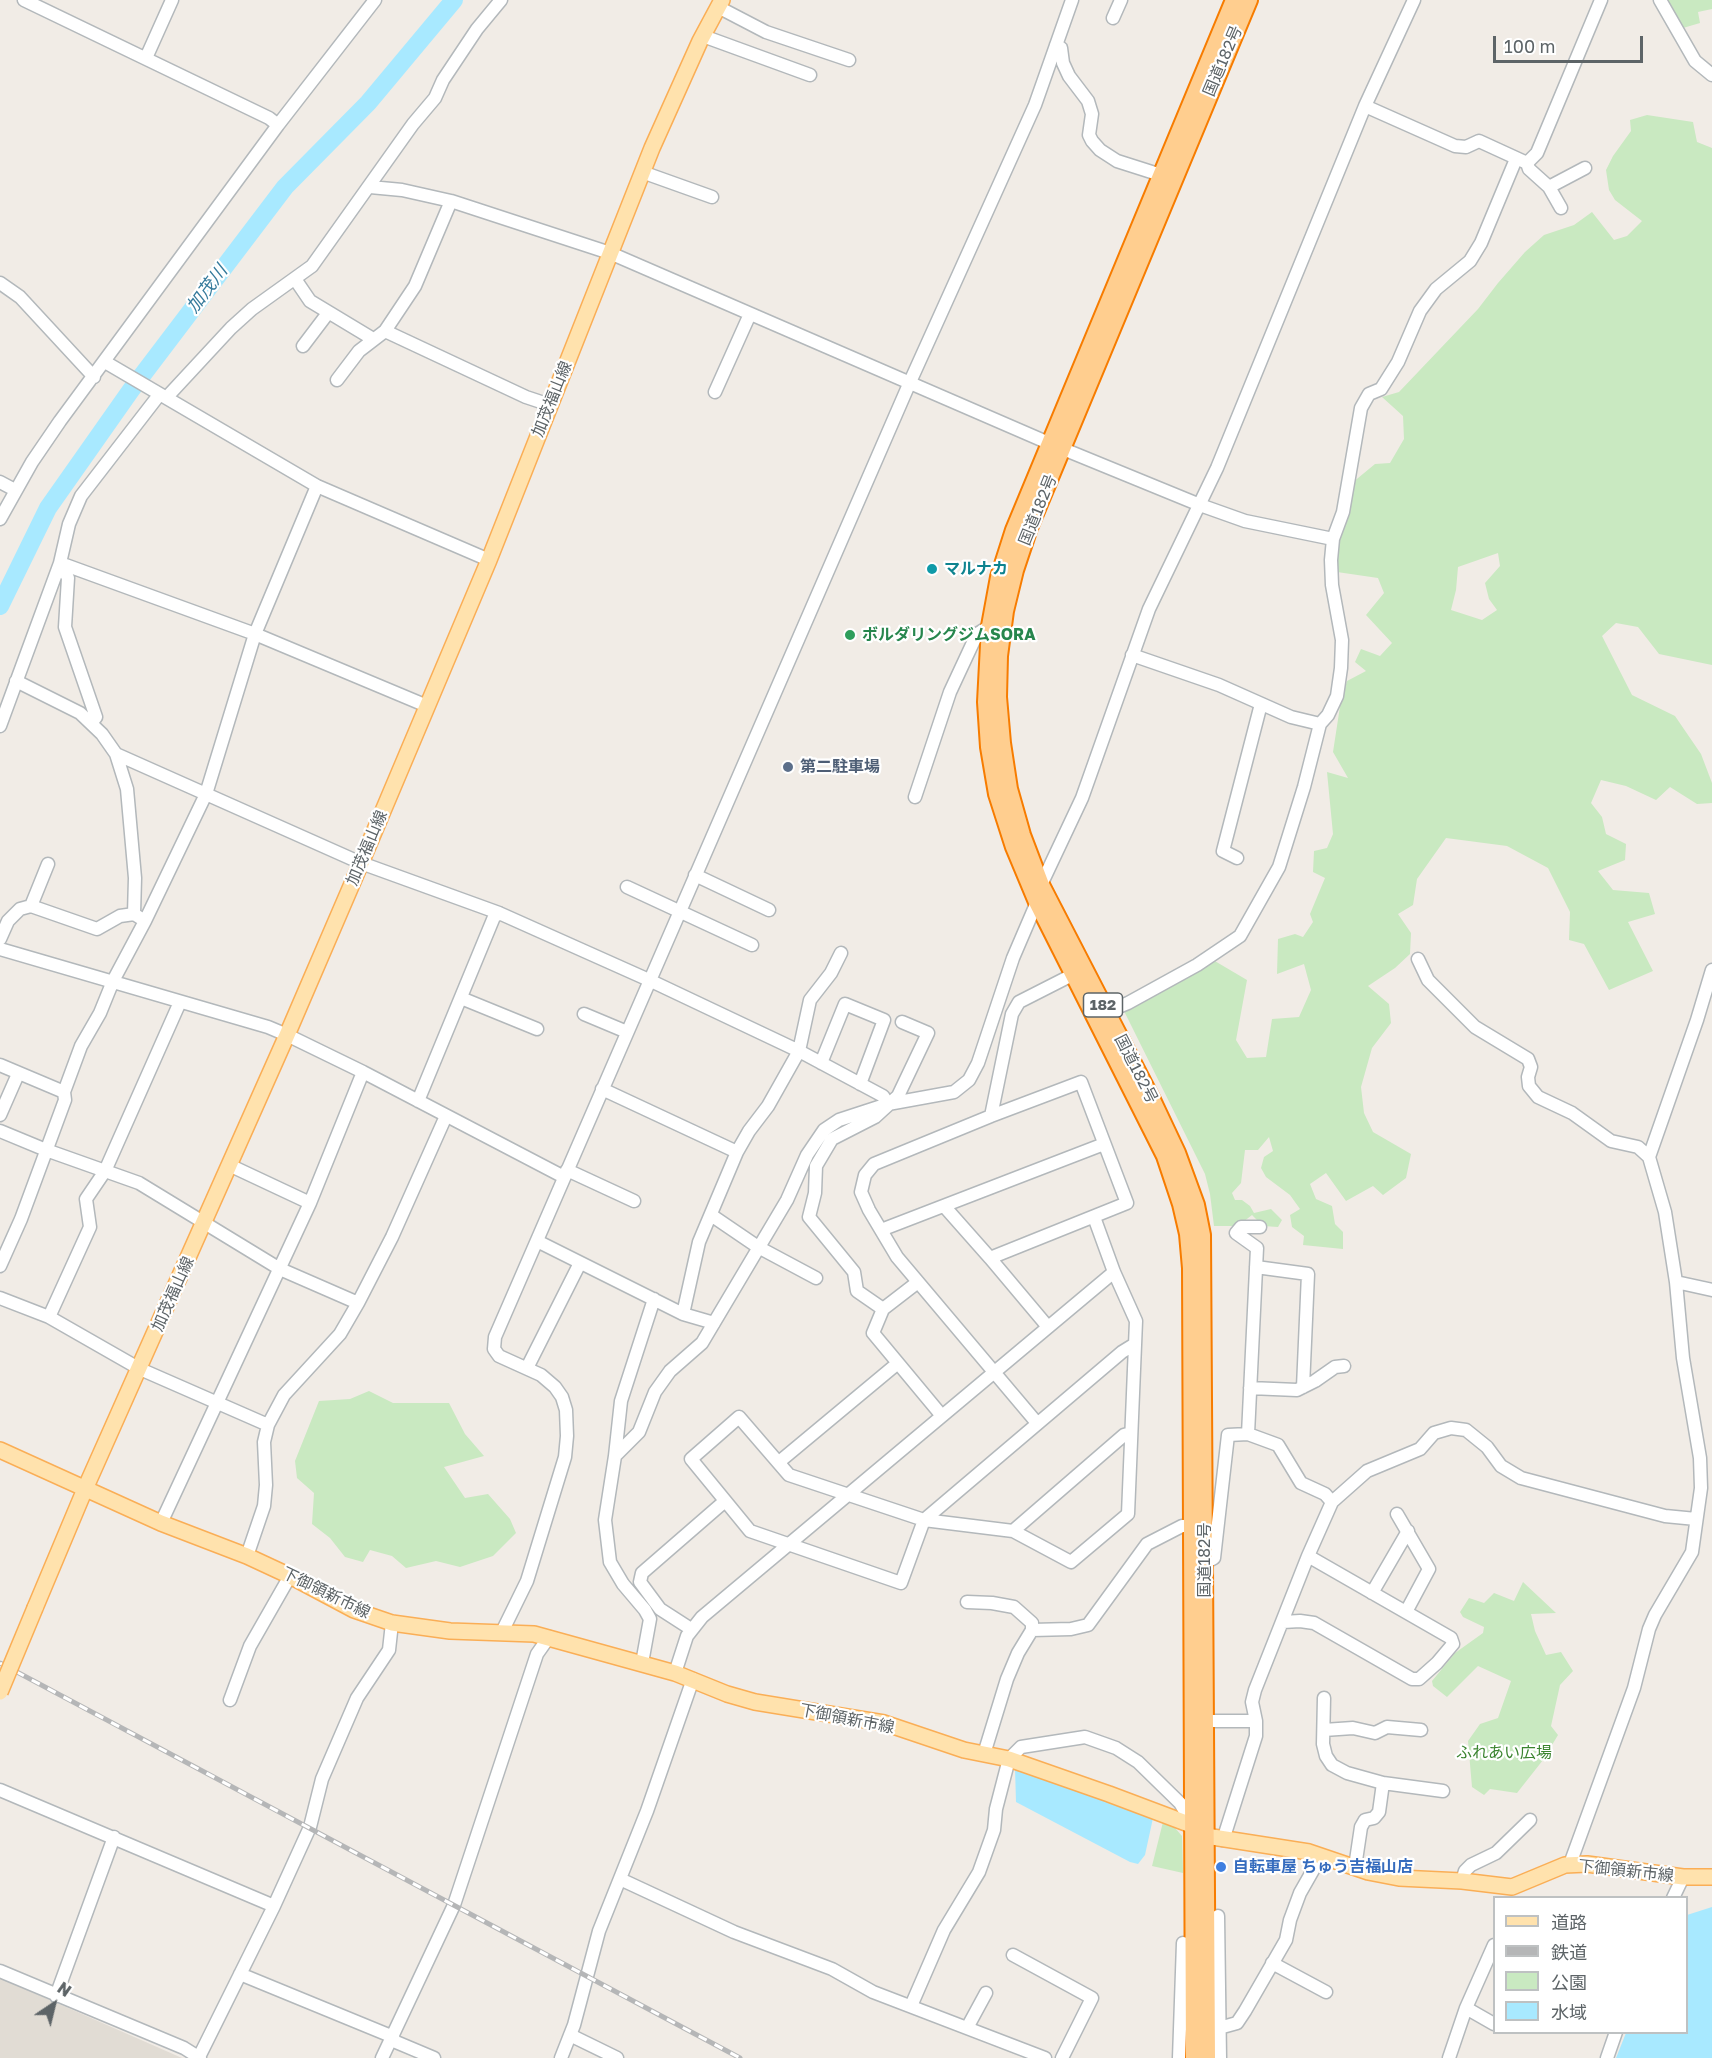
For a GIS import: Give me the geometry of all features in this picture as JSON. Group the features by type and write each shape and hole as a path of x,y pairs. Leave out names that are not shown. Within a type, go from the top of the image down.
{"highway":[{"name":"国道182号","path":"1194,2058 1200,1899 1208,1834 1199,1563 1192,1526 1191,1268 1188,1234 1165,1156 1079,971 1041,885 1022,835 1009,789 998,697 999,656 1005,611 1029,528 1057,447 1161,175 1234,0"},
{"name":"国道182号","path":"1079,971 1037,902 1014,847 997,794 989,747 986,702 990,626 999,577 1014,530 1057,447 1249,0"},
{"name":"国道182号","path":"1101,1015 1177,1153 1196,1205 1202,1235 1199,1563 1208,1834"},
{"name":"国道182号","path":"1200,1899 1207,2058"},
{"path":"1183,1943 1200,1899 1218,1916"}],"main road":[{"name":"加茂福山線","path":"0,1692 85,1489 140,1369 361,863 489,560 642,172 703,36 720,4"},
{"name":"下御領新市線","path":"0,1450 161,1523 247,1556 354,1610 393,1623 450,1631 501,1632 549,1637 675,1673 727,1694 755,1702 884,1723 964,1750 1009,1759 1109,1794 1208,1834 1309,1852 1368,1872 1399,1878 1462,1881 1512,1887 1566,1864 1616,1866 1683,1877 1712,1877"}],"street":[{"path":"24,0 269,118 278,125"},
{"path":"146,58 172,0"},
{"path":"0,519 43,445 278,125 375,0"},
{"path":"0,726 60,563 69,524 81,496 163,396 231,328 252,309 312,266 413,124 435,98 443,80 477,30 501,0"},
{"path":"501,1632 527,1581 566,1457 567,1436 566,1410 562,1397 555,1387 541,1375 499,1356 494,1349 495,1337 910,382 1035,105 1071,0"},
{"path":"1113,18 1121,0"},
{"path":"615,1456 639,1432 656,1392 670,1371 702,1343 788,1200 807,1155 824,1130 839,1120 888,1104 954,1092 969,1080 978,1063 1012,958 1037,902 1041,885 1082,798 1153,600 1217,468 1365,106 1414,0"},
{"path":"1101,1015 1128,1003 1197,965 1240,936 1279,867 1304,787 1320,724 1328,715 1337,696 1342,640 1332,585 1331,560 1333,539 1343,512 1361,408 1369,394 1381,390 1398,362 1420,311 1436,289 1470,261 1522,161 1537,153 1601,0"},
{"path":"1660,0 1695,61 1712,75"},
{"path":"720,4 766,32 849,60"},
{"path":"703,36 810,75"},
{"path":"1056,45 1061,48 1063,63 1069,76 1088,101 1092,114 1089,135 1092,141 1100,150 1117,161 1161,175"},
{"path":"1365,106 1455,146 1466,147 1479,141 1522,161 1549,187 1561,208"},
{"path":"1549,187 1585,168"},
{"path":"642,172 712,196"},
{"path":"370,187 402,190 451,201 610,253 1057,447 1200,505 1245,521 1333,539"},
{"path":"337,380 359,351 385,331 415,286 451,201"},
{"path":"295,279 310,301 373,339"},
{"path":"0,283 20,297 94,376"},
{"path":"303,346 328,313"},
{"path":"715,392 750,314"},
{"path":"385,331 526,397 550,405"},
{"path":"105,362 317,486 489,560"},
{"path":"0,482 15,490"},
{"path":"0,1266 21,1219 65,1100 64,1092 81,1046 100,1013 139,917 207,794 255,634 317,486"},
{"path":"60,563 255,634 427,706"},
{"path":"60,563 68,578 65,627 96,717 92,722"},
{"path":"915,797 950,692 977,634 990,626"},
{"path":"1132,655 1219,685 1291,717 1320,724"},
{"path":"16,681 81,713 92,722 116,754 127,789 139,917"},
{"path":"1237,858 1223,851 1261,704"},
{"path":"116,754 361,863 499,913 649,980 799,1051 883,1096 888,1104"},
{"path":"31,906 48,864"},
{"path":"695,874 769,910"},
{"path":"627,887 752,945"},
{"path":"0,939 8,921 20,909 31,906 97,929 120,916 139,917"},
{"path":"418,1101 494,917 499,913"},
{"path":"0,949 268,1027 363,1072 446,1116 566,1173 634,1201"},
{"path":"683,1314 699,1242 737,1152 768,1106 799,1051 810,1000 831,974 841,953"},
{"path":"1418,959 1428,980 1475,1027 1528,1059 1531,1067 1528,1077 1529,1086 1538,1097 1572,1113 1611,1141 1638,1147 1649,1157 1665,1212 1676,1282 1683,1358 1707,1490 1696,1519 1692,1552 1649,1629 1634,1688 1570,1864"},
{"path":"1649,1157 1712,970"},
{"path":"991,1116 1012,1014 1019,1002 1079,971"},
{"path":"461,998 537,1029"},
{"path":"49,1317 90,1227 86,1199 105,1171 180,1002"},
{"path":"821,1063 845,1004 884,1020 860,1084"},
{"path":"584,1014 627,1032"},
{"path":"883,1309 858,1291 854,1272 808,1217 815,1193 816,1166 832,1139 875,1118 898,1096 928,1034 902,1022"},
{"path":"0,1065 64,1092"},
{"path":"161,1523 310,1203 363,1072"},
{"path":"0,1115 18,1074"},
{"path":"990,1258 1128,1203 1081,1082 874,1164 866,1175 861,1192 897,1257 1036,1423"},
{"path":"602,1089 737,1152"},
{"path":"247,1556 264,1506 266,1485 264,1442 268,1425 284,1395 340,1334 358,1303 392,1237 446,1116"},
{"path":"0,1131 139,1183 280,1269 358,1303"},
{"path":"881,1230 1104,1144"},
{"path":"229,1165 310,1203"},
{"path":"944,1206 1048,1327"},
{"path":"711,1215 758,1247 816,1278"},
{"path":"1094,1217 1114,1272 1136,1321 1128,1514 1071,1562 1013,1531 924,1520 789,1475 739,1417 691,1459 750,1532 901,1583 924,1520 1036,1423 1122,1352 1135,1344"},
{"path":"1248,1434 1257,1248 1236,1233 1241,1227 1260,1227"},
{"path":"537,1241 683,1314 714,1323"},
{"path":"527,1368 580,1263"},
{"path":"1256,1268 1308,1274 1303,1387"},
{"path":"675,1673 687,1636 702,1617 1114,1272"},
{"path":"918,1282 883,1309 873,1333 942,1416"},
{"path":"1676,1282 1712,1290"},
{"path":"0,1298 49,1317 140,1369 268,1425"},
{"path":"642,1663 650,1619 623,1584 610,1562 605,1520 621,1401 654,1299"},
{"path":"779,1462 898,1363"},
{"path":"1250,1388 1297,1390 1335,1367 1344,1366"},
{"path":"911,2007 944,1930 979,1872 994,1830 996,1809 1009,1759 1021,1747 1085,1737 1116,1748 1138,1762 1208,1834 1256,1736 1252,1702 1255,1690 1308,1556 1332,1502 1367,1471 1420,1449 1434,1433 1451,1428 1466,1431 1487,1447 1501,1466 1521,1478 1665,1516 1696,1519"},
{"path":"1013,1531 1124,1436 1131,1433"},
{"path":"1199,1563 1214,1558 1228,1434 1248,1434 1278,1445 1301,1483 1325,1494 1332,1502"},
{"path":"691,1629 660,1609 640,1582 642,1573 725,1502"},
{"path":"1397,1514 1429,1569 1406,1612"},
{"path":"1032,1630 1071,1629 1088,1625 1147,1544 1182,1526 1192,1526"},
{"path":"1372,1593 1408,1531"},
{"path":"1283,1622 1314,1623 1412,1679 1419,1679 1453,1644 1451,1638 1308,1556"},
{"path":"230,1700 250,1646 290,1576"},
{"path":"967,1602 1014,1606 1032,1623 1032,1630 1018,1653 1007,1679 984,1754"},
{"path":"0,1971 184,2048 200,2057 310,1827 322,1779 357,1698 389,1650 393,1623"},
{"path":"382,2058 454,1905 537,1654 549,1637"},
{"path":"561,2058 588,1977 599,1931 647,1811 693,1679"},
{"path":"1324,1698 1323,1744 1326,1756 1332,1765 1347,1773 1383,1783 1443,1791"},
{"path":"1206,1721 1256,1721"},
{"path":"1324,1730 1353,1728 1375,1733 1387,1727 1421,1730"},
{"path":"1355,1867 1361,1827 1365,1820 1374,1818 1379,1812 1383,1783"},
{"path":"0,1790 274,1906"},
{"path":"1462,1881 1465,1871 1471,1865 1496,1853 1530,1820"},
{"path":"56,1996 114,1837"},
{"path":"1218,2028 1237,2023 1286,1940 1300,1893 1321,1856"},
{"path":"1674,1896 1683,1877"},
{"path":"620,1879 734,1932 832,1969 873,1992 1045,2058"},
{"path":"1517,1896 1523,1882"},
{"path":"1218,1916 1220,2058"},
{"path":"1179,2058 1183,1943"},
{"path":"1449,2058 1466,2008 1493,1947"},
{"path":"1013,1955 1092,1998 1062,2058"},
{"path":"1272,1963 1326,1992"},
{"path":"240,1974 391,2036 396,2042 435,2058"},
{"path":"968,2028 986,1993"},
{"path":"1466,2008 1493,2023"},
{"path":"1607,2058 1615,2034"},
{"path":"570,2035 617,2058"}],"shaded area":[{"path":"0,1978 182,2058 0,2058"}],"green space":[{"path":"1664,0 1712,0 1712,9 1698,12 1700,23 1683,28"},
{"path":"1647,115 1693,122 1697,142 1712,148 1712,665 1659,654 1638,627 1616,623 1602,636 1632,695 1675,716 1701,754 1712,783 1712,803 1697,804 1670,787 1656,800 1626,786 1601,780 1591,803 1602,817 1606,834 1626,844 1625,860 1598,871 1613,890 1649,893 1655,914 1628,922 1653,971 1609,990 1584,944 1569,940 1570,912 1548,868 1507,846 1446,838 1417,879 1413,905 1398,914 1411,933 1410,954 1395,968 1368,986 1389,1004 1391,1023 1372,1048 1361,1087 1364,1113 1373,1132 1411,1154 1406,1178 1383,1195 1373,1186 1346,1201 1326,1173 1310,1184 1316,1199 1332,1206 1335,1224 1343,1232 1343,1249 1303,1245 1304,1236 1292,1227 1290,1215 1300,1209 1290,1195 1266,1177 1261,1168 1264,1157 1273,1151 1269,1137 1258,1150 1245,1150 1241,1183 1232,1193 1235,1200 1242,1200 1250,1206 1254,1213 1271,1209 1282,1220 1278,1227 1263,1226 1252,1215 1238,1226 1214,1226 1205,1174 1124,1011 1208,957 1247,980 1236,1040 1247,1058 1266,1057 1272,1019 1299,1017 1311,990 1304,964 1277,974 1278,939 1295,934 1303,937 1313,922 1310,914 1325,878 1313,872 1314,851 1327,848 1333,834 1327,772 1348,778 1333,752 1341,700 1347,681 1366,671 1355,662 1361,649 1380,656 1392,643 1366,615 1384,593 1378,578 1337,572 1337,537 1352,483 1375,464 1390,463 1404,439 1403,416 1382,397 1399,392 1478,309 1525,252 1544,235 1574,225 1592,212 1614,240 1627,236 1642,221 1615,200 1609,190 1606,170 1631,131 1630,120","holes":["1498,553 1500,566 1485,583 1489,599 1497,610 1482,620 1451,610 1458,567"]},
{"path":"369,1391 393,1403 449,1403 465,1434 484,1456 444,1467 465,1498 488,1494 510,1519 516,1533 493,1556 460,1567 436,1561 406,1568 392,1556 370,1550 363,1562 345,1557 330,1538 312,1524 314,1493 297,1478 295,1461 319,1401 350,1399"},
{"name":"ふれあい広場","path":"1523,1582 1556,1613 1531,1614 1535,1631 1546,1655 1561,1652 1573,1671 1560,1685 1551,1726 1558,1735 1543,1760 1517,1793 1490,1789 1484,1795 1472,1787 1468,1741 1480,1724 1498,1718 1511,1681 1478,1666 1447,1697 1433,1686 1432,1681 1455,1653 1483,1633 1484,1627 1463,1617 1460,1612 1469,1598 1484,1603 1494,1593 1514,1601"},
{"path":"1163,1822 1175,1828 1182,1836 1183,1873 1152,1866"}],"water":[{"path":"1015,1768 1153,1818 1145,1855 1138,1864 1130,1862 1016,1802"},
{"path":"1712,1907 1712,2058 1616,2058 1626,2034 1688,2034 1688,1915"}],"waterway":[{"name":"加茂川","path":"0,606 48,508 131,390 285,187 368,103 454,0"}],"railway":[{"path":"0,1663 740,2058"}],"place":[{"name":"マルナカ","path":"932,569"},
{"name":"ボルダリングジムSORA","path":"850,635"},
{"name":"第二駐車場","path":"788,767"},
{"name":"自転車屋 ちゅう吉福山店","path":"1221,1867"}]}
